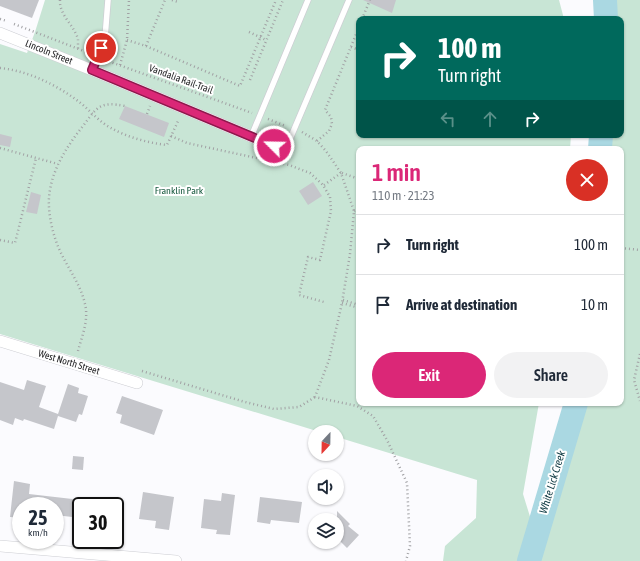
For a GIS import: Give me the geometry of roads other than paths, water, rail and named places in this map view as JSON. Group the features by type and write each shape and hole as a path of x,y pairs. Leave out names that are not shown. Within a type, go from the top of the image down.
{"street":[{"name":"Lincoln Street","path":"0,32 274,146"},
{"name":"West North Street","path":"0,341 137,383"},
{"path":"0,546 144,560 176,561"}],"lane":[{"path":"92,70 105,38 108,0"},
{"path":"251,137 308,0"},
{"path":"274,146 283,145 290,138 295,129 349,0"}],"waterway":[{"name":"White Lick Creek","path":"605,0 606,16"},
{"name":"White Lick Creek","path":"600,146 601,138"},
{"name":"White Lick Creek","path":"529,561 575,406"}],"park label":[{"name":"Franklin Park","path":"179,190"}]}
